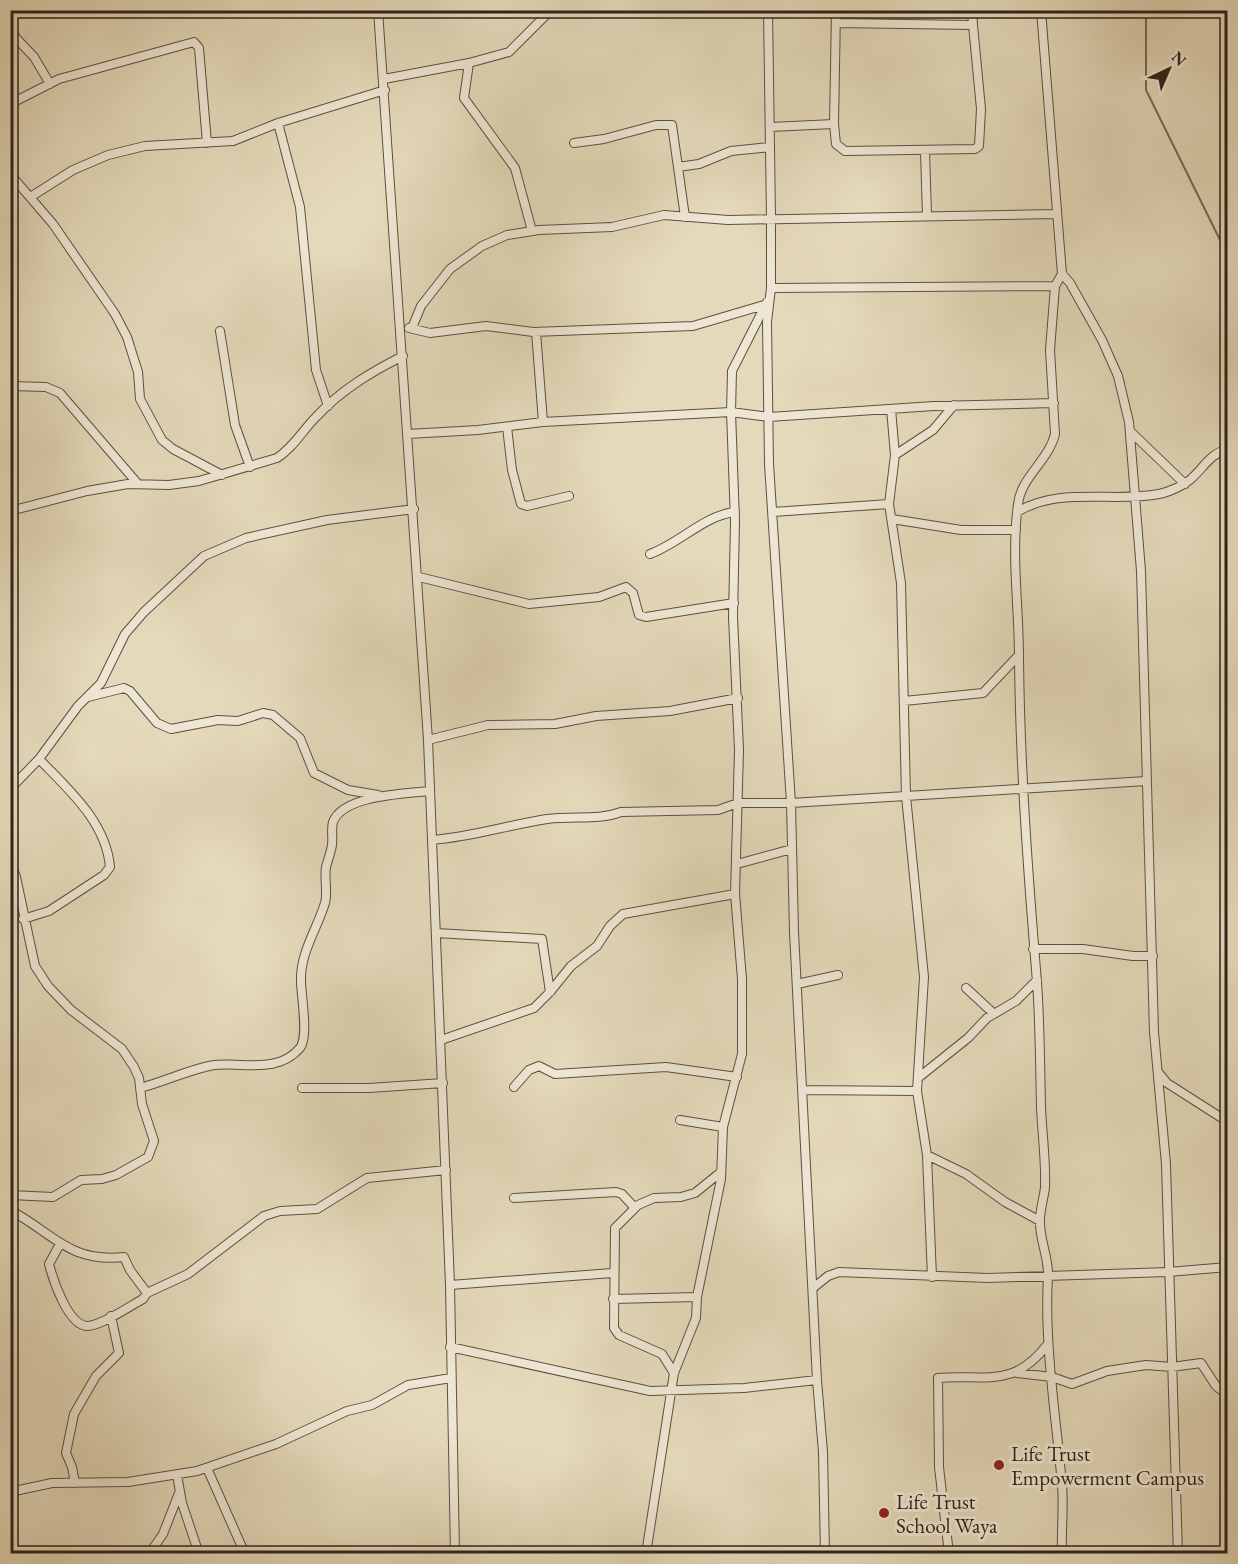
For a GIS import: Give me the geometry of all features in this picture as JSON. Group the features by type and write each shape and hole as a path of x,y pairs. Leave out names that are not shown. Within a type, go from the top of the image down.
{"street":[{"path":"378,10 404,356 428,740 450,1285 455,1554"},
{"path":"384,79 469,63 509,52 551,10"},
{"path":"646,1554 674,1374 696,1318 697,1298 721,1172 723,1127 742,1054 740,936 735,894 738,698 734,603 732,371 766,303 771,288 768,10"},
{"path":"836,10 834,124 836,144 845,151 975,149 981,144 981,109 972,10"},
{"path":"1041,10 1062,274 1070,283 1102,340 1114,367 1130,431 1141,571 1146,781 1158,1071 1166,1164 1178,1554"},
{"path":"836,23 974,25"},
{"path":"10,27 22,46 34,57 50,84"},
{"path":"10,104 50,84 194,42 199,48 207,143"},
{"path":"469,63 464,98 515,168 532,231"},
{"path":"32,196 74,170 108,154 145,146 233,141 278,123 385,90"},
{"path":"278,123 300,207 316,370 328,406"},
{"path":"574,143 669,124 674,128 685,217"},
{"path":"770,127 834,124"},
{"path":"678,167 699,164 731,151 770,147"},
{"path":"925,151 927,215"},
{"path":"10,174 32,196 115,314 133,354 138,372 140,399 162,440 173,449 222,475"},
{"path":"412,328 421,306 450,269 466,256 495,239 532,231 601,228 664,215 717,220 1056,214"},
{"path":"1062,274 1055,286 1050,350 1054,439 1024,485 1017,512 1014,572 1019,655 1018,720 1024,766 1023,789 1037,980 1045,1183 1040,1221 1049,1274 1046,1311 1050,1323 1047,1345 1063,1500 1062,1554"},
{"path":"771,288 1055,286"},
{"path":"402,329 412,328 430,333 486,326 536,332 693,326 766,303"},
{"path":"766,303 773,512 791,803 797,984 817,1380 823,1452 825,1554"},
{"path":"220,331 235,425 250,467"},
{"path":"536,332 543,422"},
{"path":"10,511 87,491 138,484 169,485 222,475 278,458 288,451 328,406 371,372 404,356"},
{"path":"10,386 46,387 60,393 138,484"},
{"path":"408,435 543,422 731,412 769,417 954,405 1054,403"},
{"path":"895,455 933,429 954,405"},
{"path":"891,409 895,455 890,504 901,583 906,796 924,977 918,1091 927,1155 932,1277"},
{"path":"507,427 512,470 521,504 527,506 569,496"},
{"path":"1130,431 1185,484"},
{"path":"1017,512 1037,502 1162,494 1185,484 1213,456 1227,449"},
{"path":"773,512 890,504"},
{"path":"10,789 39,759 106,676 125,634 144,612 204,556 246,538 327,520 414,509"},
{"path":"650,554 679,542 707,520 735,512"},
{"path":"892,519 961,530 1016,530"},
{"path":"418,577 529,604 599,597 626,587 633,592 639,615 646,616 734,603"},
{"path":"904,701 978,695 988,690 1019,655"},
{"path":"87,697 124,688 130,690 157,723 171,729 218,720 238,721 263,713 273,715 300,738 314,773 348,790 381,796"},
{"path":"428,740 488,725 555,724 596,716 670,711 738,698"},
{"path":"24,919 49,911 104,875 110,867 109,855 98,826 39,759"},
{"path":"432,840 462,838 548,819 599,818 621,812 718,810 738,803 791,803 1146,781"},
{"path":"140,1088 226,1063 265,1066 299,1049 303,1035 301,978 304,957 326,902 326,869 332,844 333,823 338,814 350,806 381,796 429,791"},
{"path":"737,864 792,849"},
{"path":"10,861 16,877 35,966 48,986 71,1010 122,1050 134,1067 142,1104 154,1141 148,1157 116,1175 81,1180 53,1197 10,1195"},
{"path":"441,1040 534,1008 571,966 597,946 610,926 623,914 735,894"},
{"path":"436,933 542,939 550,992"},
{"path":"1033,949 1083,949 1133,956 1153,956"},
{"path":"797,984 838,975"},
{"path":"918,1078 968,1038 993,1013 1016,1001 1037,980"},
{"path":"966,988 993,1013"},
{"path":"514,1088 529,1070 539,1066 555,1074 666,1067 737,1077"},
{"path":"1158,1071 1167,1083 1227,1122"},
{"path":"302,1088 369,1088 443,1083"},
{"path":"803,1090 918,1091"},
{"path":"680,1120 723,1127"},
{"path":"927,1155 966,1174 1005,1202 1040,1221"},
{"path":"60,1244 49,1264 54,1283 74,1320 86,1326 111,1316 143,1299 147,1293 188,1274 264,1216 280,1211 317,1209 367,1178 446,1170"},
{"path":"674,1374 662,1354 616,1331 613,1299 615,1228 635,1208 654,1198 681,1197 695,1193 721,1172"},
{"path":"514,1198 616,1192 622,1194 635,1208"},
{"path":"10,1210 33,1223 49,1238 60,1244 104,1259 124,1257 130,1270 147,1293"},
{"path":"813,1288 828,1276 839,1272 932,1277 1168,1272 1227,1267"},
{"path":"450,1285 613,1272"},
{"path":"613,1299 697,1298"},
{"path":"75,1483 66,1447 77,1406 96,1376 119,1353 111,1316"},
{"path":"948,1554 939,1467 938,1378 1003,1377 1016,1373 1035,1359 1047,1345"},
{"path":"450,1347 635,1389 744,1388 817,1380"},
{"path":"1016,1373 1052,1377 1072,1384 1107,1371 1146,1365 1172,1367 1202,1363 1216,1386 1227,1396"},
{"path":"10,1491 52,1483 128,1482 207,1468 276,1444 347,1411 372,1405 408,1385 451,1378"},
{"path":"207,1468 245,1554"},
{"path":"177,1475 199,1554"},
{"path":"149,1554 163,1534 180,1492"}],"waterway":[{"path":"1146,10 1146,90 1222,244 1228,270"}],"place":[{"name":"Life Trust Empowerment Campus","path":"999,1465"},
{"name":"Life Trust School Waya","path":"884,1513"}]}
